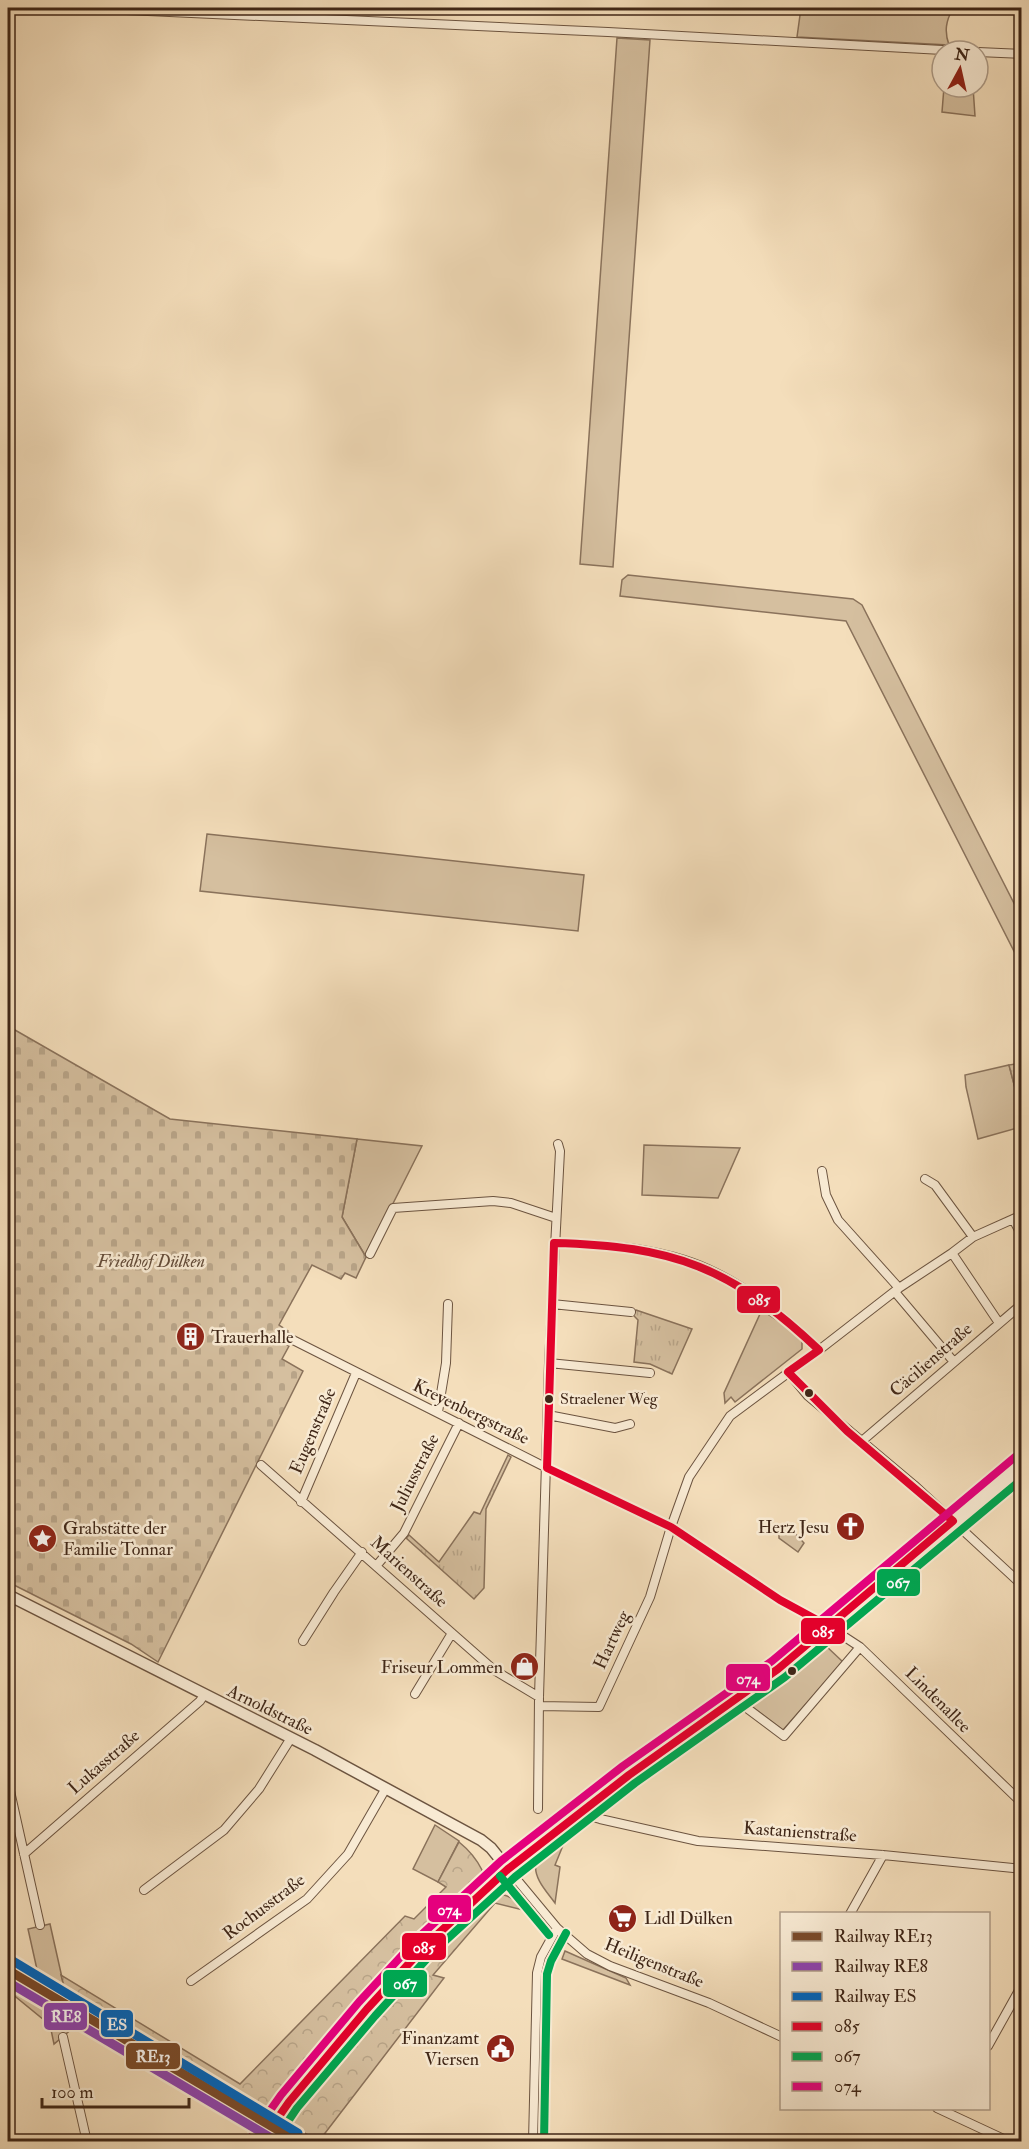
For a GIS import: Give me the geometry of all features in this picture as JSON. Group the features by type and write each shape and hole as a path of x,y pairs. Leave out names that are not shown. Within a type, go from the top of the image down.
{"main road":[{"path":"261,2142 289,2102 374,2001 426,1945 508,1869 579,1813 778,1670 1022,1465"}],"street":[{"path":"83,8 930,49"},
{"path":"990,53 1022,54"},
{"path":"538,1809 549,1363 560,1151 558,1144"},
{"path":"822,1171 826,1195 838,1220 954,1362"},
{"path":"925,1179 935,1185 973,1237"},
{"path":"370,1254 393,1208 493,1201 511,1203 556,1218"},
{"path":"671,1527 689,1477 730,1416 897,1290 973,1237 1022,1215"},
{"path":"1013,1219 1022,1236"},
{"path":"554,1243 606,1245 653,1252 707,1269 736,1284 762,1302 797,1329 819,1350"},
{"path":"952,1253 999,1323"},
{"path":"438,1412 446,1363 448,1304"},
{"path":"552,1304 631,1311"},
{"name":"Cäcilienstraße","path":"861,1441 1022,1304"},
{"name":"Kreyenbergstraße","path":"285,1336 547,1468 671,1527 780,1600 828,1626"},
{"path":"549,1363 650,1373"},
{"path":"788,1372 808,1395 914,1485 1022,1585"},
{"name":"Eugenstraße","path":"301,1502 356,1373"},
{"path":"548,1415 615,1428 630,1424"},
{"name":"Juliusstraße","path":"377,1565 404,1533 459,1423"},
{"name":"Marienstraße","path":"261,1465 494,1670 539,1701"},
{"name":"Hartweg","path":"539,1701 599,1707 650,1597 671,1527"},
{"path":"303,1641 362,1552"},
{"name":"Arnoldstraße","path":"8,1595 291,1738 481,1840 491,1848 508,1869"},
{"name":"Lindenallee","path":"828,1626 860,1647 1022,1803"},
{"path":"415,1694 452,1633"},
{"path":"736,1700 784,1736 860,1647"},
{"name":"Lukasstraße","path":"24,1854 200,1701 204,1695"},
{"path":"144,1890 224,1830 259,1789 291,1738"},
{"path":"8,1782 40,1925"},
{"name":"Rochusstraße","path":"191,1981 307,1899 348,1854 386,1788"},
{"name":"Kastanienstraße","path":"579,1813 698,1841 883,1855 1022,1869"},
{"path":"851,1912 883,1855"},
{"name":"Heiligenstraße","path":"508,1869 557,1928 587,1954 610,1966 709,2003 780,2036"},
{"path":"533,2142 537,1973 541,1957 557,1928"},
{"path":"990,2042 1022,1984"},
{"path":"63,2037 87,2142"},
{"path":"954,2112 1010,2142"}],"green space":[{"path":"801,8 953,8 947,26 948,39 930,39 930,44 797,37"},
{"path":"617,38 650,40 613,567 580,564"},
{"path":"943,99 974,99 975,116 942,112"},
{"path":"628,575 853,599 862,605 1021,917 1021,965 846,621 620,596 622,580"},
{"path":"207,834 584,875 578,931 200,891"},
{"name":"Friedhof Dülken","path":"8,1026 170,1119 357,1139 342,1217 366,1257 356,1278 345,1273 341,1279 312,1265 279,1325 288,1331 282,1342 289,1346 282,1359 303,1371 158,1662 131,1644 8,1582"},
{"path":"1022,1063 1021,1111 1009,1065"},
{"path":"1009,1065 1021,1111 1021,1127 978,1139 965,1075"},
{"path":"357,1139 422,1146 366,1257 342,1217"},
{"path":"644,1145 740,1148 718,1198 642,1195"},
{"path":"636,1310 692,1329 672,1374 650,1364 634,1362 638,1320 633,1315"},
{"path":"763,1311 785,1325 802,1341 802,1349 735,1402 731,1397 725,1403 724,1393"},
{"path":"508,1455 511,1457 486,1509 484,1588 474,1599 406,1538 409,1535 439,1562 474,1512 480,1514"},
{"path":"781,1527 786,1532 791,1529 804,1543 798,1552 779,1538"},
{"path":"825,1645 843,1662 783,1730 750,1705 788,1680"},
{"path":"435,1825 459,1841 438,1882 413,1869"},
{"path":"570,1835 555,1865 560,1867 555,1903 539,1880 536,1864"},
{"path":"459,1842 477,1862 482,1870 481,1874 430,1925 315,2053 268,2113 65,1990 61,1975 240,2084 405,1916 414,1919 446,1887 438,1882"},
{"path":"504,1895 517,1901 527,1911 495,1903 433,1975 444,1978 319,2141 286,2123 368,2022 433,1955 493,1899"},
{"path":"50,1924 65,1991 268,2113 265,2117 8,1964 8,1956 38,1974 28,1929"},
{"path":"565,1951 626,1978 630,1985 562,1959"},
{"path":"8,1974 263,2127 253,2141 247,2141 253,2133 245,2127 251,2125 72,2019 73,2028 54,2044 50,2025 11,1993"}],"rail line":[{"name":"ES","path":"13,1961 298,2133"},
{"name":"RE13","path":"8,1970 298,2142"},
{"name":"RE8","path":"8,1982 278,2142"}],"transit line":[{"name":"085","path":"261,2142 289,2102 367,2009 426,1945 508,1869 629,1775 778,1669 953,1521 847,1431 788,1372 819,1350 757,1299 728,1280 698,1266 667,1256 634,1249 554,1243 547,1468 671,1527 780,1600 828,1626"},
{"name":"074","path":"252,2136 281,2095 359,2002 419,1937 501,1861 623,1766 772,1661 1015,1457"},
{"name":"067","path":"274,2142 297,2108 433,1952 515,1877 635,1783 785,1677 1022,1479"},
{"name":"067","path":"500,1876 549,1935"},
{"name":"067","path":"544,2142 547,1974 551,1961 566,1933"}],"place":[{"name":"Trauerhalle","path":"190,1337"},
{"name":"Straelener Weg","path":"549,1399"},
{"name":"Herz Jesu","path":"850,1527"},
{"name":"Grabstätte der Familie Tonnar","path":"42,1538"},
{"name":"Friseur Lommen","path":"524,1667"},
{"name":"Lidl Dülken","path":"623,1918"},
{"name":"Finanzamt Viersen","path":"500,2048"}]}
